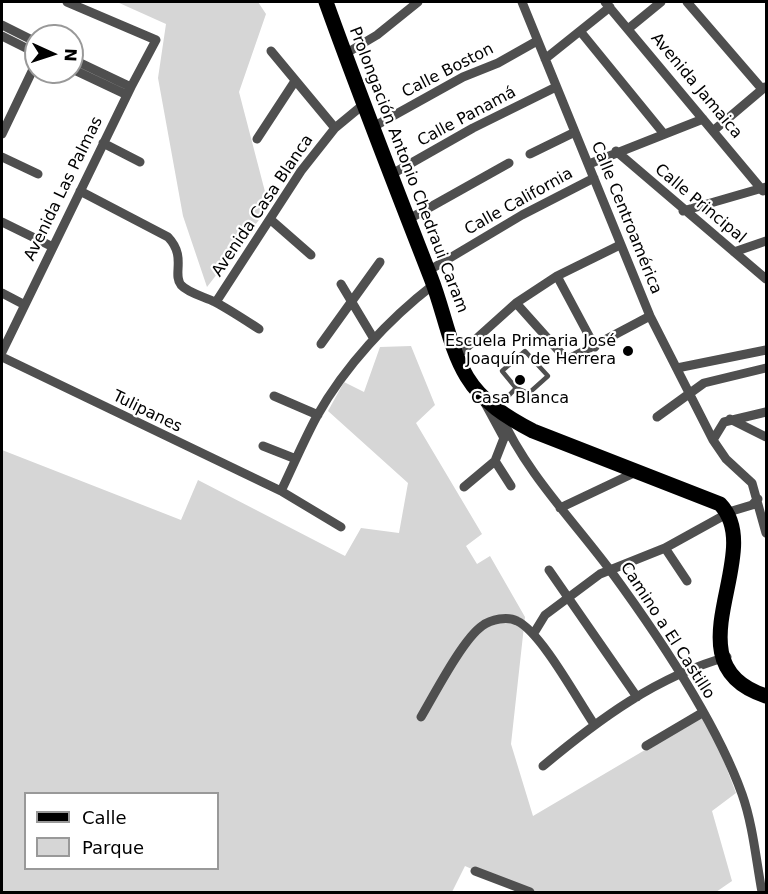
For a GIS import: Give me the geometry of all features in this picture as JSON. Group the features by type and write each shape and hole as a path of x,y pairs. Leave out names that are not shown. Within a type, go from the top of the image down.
{"main road":[{"name":"Prolongación Antonio Chedraui Caram","path":"326,2 431,278 457,356 467,377 481,396 533,431 639,471 732,511"},
{"path":"732,511 746,534 747,549 745,570 727,633 727,657 733,673 742,684 766,696"}],"street":[{"name":"Avenida Las Palmas","path":"2,354 23,304 156,40 67,2"},
{"path":"345,54 377,35 418,2"},
{"path":"628,29 661,2"},
{"path":"687,2 764,87 713,131"},
{"name":"Calle Centroamérica","path":"526,4 537,41 650,316 691,392 713,440 726,459 752,483 766,520 766,533"},
{"path":"545,60 608,4"},
{"name":"Avenida Jamaica","path":"608,4 713,131 765,189"},
{"path":"2,25 24,36"},
{"path":"580,31 664,134"},
{"path":"2,36 24,47"},
{"name":"Calle Boston","path":"373,127 463,77 498,63 537,41"},
{"path":"271,51 335,128"},
{"path":"84,66 129,91"},
{"path":"84,74 129,91"},
{"path":"258,139 295,81"},
{"path":"2,134 26,84"},
{"name":"Calle Panamá","path":"392,174 473,128 556,87"},
{"name":"Avenida Casa Blanca","path":"216,302 301,171 335,128 364,104"},
{"path":"589,164 616,151 703,119"},
{"path":"530,153 575,132"},
{"path":"104,143 140,162"},
{"name":"Calle Principal","path":"616,151 683,211 766,279"},
{"path":"2,157 38,174"},
{"path":"409,219 509,163"},
{"name":"Calle California","path":"281,491 318,415 374,339 413,301 431,278 522,215 594,178"},
{"path":"683,211 765,189"},
{"path":"80,191 168,237 177,247 178,279 182,286 216,302 260,328"},
{"path":"271,220 311,255"},
{"path":"2,222 53,247"},
{"path":"734,252 766,241"},
{"path":"457,356 516,303 557,276 620,245"},
{"path":"321,344 381,262"},
{"path":"557,276 595,347"},
{"path":"341,284 374,339"},
{"path":"2,293 23,304"},
{"path":"516,303 567,360 650,316"},
{"path":"677,368 766,350"},
{"name":"Tulipanes","path":"2,354 281,491 341,527"},
{"path":"657,417 704,383 766,368"},
{"path":"274,396 318,415"},
{"name":"Camino a El Castillo","path":"481,396 531,471 610,571 679,672 742,792 762,892"},
{"name":"Camino a El Castillo","path":"498,409 506,436"},
{"path":"713,440 719,428 730,419 766,412"},
{"path":"730,419 766,437"},
{"path":"464,487 495,461 506,436"},
{"path":"263,446 296,459"},
{"path":"495,461 511,486"},
{"path":"560,508 639,471"},
{"path":"534,633 545,615 600,574 665,548 758,499"},
{"path":"665,548 687,581"},
{"path":"549,570 637,698"},
{"path":"421,717 455,660 482,626 501,619 516,620 534,633 594,724"},
{"path":"543,766 594,724 679,672 727,657"},
{"path":"646,746 702,713"},
{"path":"475,871 526,892"}],"lane":[{"path":"525,351 548,376 529,393 516,388 502,372 525,351"},
{"path":"498,409 516,388"}],"green space":[{"path":"117,2 258,2 266,14 239,92 269,207 207,287 183,216 158,78 166,24"},
{"path":"411,346 435,405 416,423 482,534 466,546 477,564 490,556 525,617 511,744 533,816 706,714 736,793 712,811 732,881 716,892 523,892 465,866 452,892 2,892 2,450 181,520 198,480 345,556 361,528 399,533 408,483 328,411 344,382 364,392 380,347"}],"place":[{"name":"Escuela Primaria José Joaquín de Herrera","path":"628,351"},
{"name":"Casa Blanca","path":"520,380"}]}
